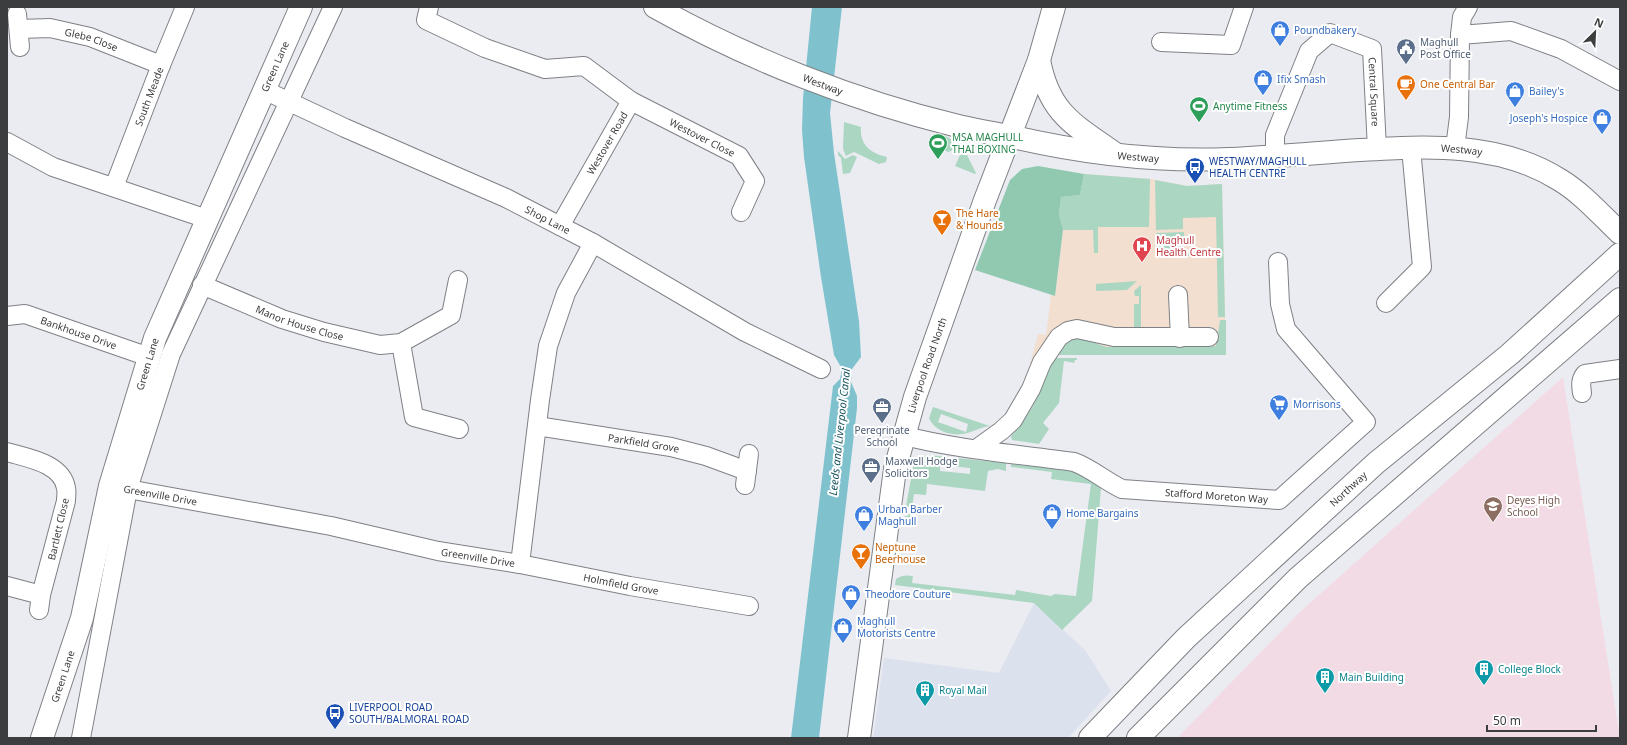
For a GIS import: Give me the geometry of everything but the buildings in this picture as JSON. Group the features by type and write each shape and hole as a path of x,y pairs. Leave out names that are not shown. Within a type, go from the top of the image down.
{"main road":[{"name":"Green Lane","path":"42,738 82,618 119,488 154,338 301,7"},
{"name":"Westway","path":"655,7 728,44 777,66 854,95 960,127 1059,147 1159,159 1199,160 1411,148 1455,148 1508,157 1534,167 1560,180 1579,194 1620,233"},
{"name":"Liverpool Road North","path":"859,738 894,474 915,397 1009,136 1029,89 1054,7"},
{"path":"1039,60 1042,77 1047,91 1057,108 1075,125 1117,155"},
{"name":"Northway","path":"1090,738 1186,638 1336,498 1376,463 1510,354 1620,254"},
{"path":"1138,738 1298,578 1620,299"}],"street":[{"name":"South Meade","path":"114,187 185,7"},
{"path":"81,738 119,488 171,354 333,7"},
{"name":"Westover Road","path":"429,7 426,20 485,48 545,69 584,66 631,101 560,226"},
{"path":"1161,42 1231,45 1244,7"},
{"path":"1455,148 1459,117 1460,35 1462,17 1468,7"},
{"name":"Glebe Close","path":"19,30 50,28 90,37 161,65"},
{"path":"1460,35 1512,31 1560,49 1620,81"},
{"name":"Central Square","path":"1275,155 1275,135 1309,51 1330,33 1372,49 1377,149"},
{"name":"Shop Lane","path":"264,90 345,128 506,198 593,243 745,332 821,369"},
{"name":"Westover Close","path":"631,101 739,156 755,181 741,212"},
{"path":"7,142 53,167 207,219"},
{"path":"1386,302 1422,267 1411,148"},
{"name":"Greenville Drive","path":"119,488 331,526 438,551 520,564 537,426 547,354 552,332 566,293 593,243"},
{"name":"Stafford Moreton Way","path":"905,436 932,443 1074,462 1082,465 1113,485 1122,489 1279,500 1366,422 1286,329 1280,304 1278,262"},
{"name":"Manor House Close","path":"202,285 282,319 324,332 380,345 401,343 452,315 458,280"},
{"path":"1178,295 1180,338"},
{"name":"Bankhouse Drive","path":"7,316 25,314 149,357"},
{"path":"976,448 1001,431 1012,420 1031,389 1042,362 1059,337 1068,331 1077,329 1114,337 1209,337"},
{"path":"401,343 414,417 459,429"},
{"path":"1582,393 1581,383 1585,374 1620,369"},
{"name":"Parkfield Grove","path":"537,426 671,447 706,456 747,470"},
{"name":"Bartlett Close","path":"7,452 46,464 56,470 62,478 66,488 66,501 40,603 7,586"},
{"name":"Holmfield Grove","path":"520,564 630,586 724,596 749,606"}],"shaded area":[{"name":"Maghull Health Centre","path":"1084,174 1152,179 1187,186 1222,184 1226,355 1056,355 1048,370 1030,364 1038,334 1046,335 1051,295 1055,296 1063,230 1059,214 1061,197 1080,195"},
{"name":"Deyes High School","path":"1563,377 1620,738 1177,738 1301,611"},
{"path":"1034,603 1085,650 1111,691 1068,738 873,738 884,658 999,673"}],"green space":[{"path":"844,122 861,127 864,144 876,154 887,157 886,162 879,164 854,152 846,156 843,149"},
{"path":"940,133 958,143 962,147 948,152 935,146"},
{"path":"838,151 845,159 853,155 857,157 850,173 843,174 841,158 838,155"},
{"path":"966,153 976,173 975,174 955,166 960,155"},
{"path":"1038,166 1084,174 1080,195 1061,197 1059,214 1063,230 1055,296 975,270 1010,180 1022,169"},
{"path":"1084,174 1150,179 1149,227 1098,227 1098,253 1094,253 1093,230 1063,230 1059,214 1061,197 1080,195"},
{"path":"1155,180 1187,186 1222,184 1225,317 1218,317 1216,217 1183,218 1183,229 1156,230"},
{"path":"1184,232 1184,252 1189,252 1189,256 1159,256 1159,251 1156,251 1156,233"},
{"path":"1137,281 1127,290 1096,291 1096,284"},
{"path":"1141,285 1141,327 1134,327 1134,304 1139,304 1139,296 1135,296 1134,291"},
{"path":"1220,320 1226,320 1226,355 1055,355 1061,344 1072,338 1088,340 1106,347 1216,346"},
{"path":"1054,358 1077,358 1077,360 1075,360 1074,363 1064,361 1059,403 1043,423 1049,429 1039,444 1012,440 1011,436 1020,426 1033,406"},
{"path":"933,407 990,426 966,433 952,434 938,429 929,418","holes":["941,414 968,424 966,432 938,422"]},
{"path":"928,455 1006,463 1006,471 998,469 988,471 985,491 927,484 926,495 914,494 909,526 904,525 905,516 908,516 910,507 906,506 914,462 919,457","holes":["940,465 970,468 970,474 940,471"]},
{"path":"1011,464 1074,471 1101,488 1092,601 1062,630 1034,603 895,585 896,579 908,575 913,576 912,583 1015,595 1016,590 1051,596 1055,594 1076,596 1091,484 1051,479 1052,472 1011,467"}],"water":[{"name":"Leeds and Liverpool Canal","path":"812,7 842,7 830,113 834,153 859,321 861,357 852,369 851,382 857,396 857,408 819,738 791,738 833,386 840,379 842,369 834,355 804,157 802,130 803,98"}],"place":[{"name":"Poundbakery","path":"1280,47"},
{"name":"Maghull Post Office","path":"1406,65"},
{"name":"Ifix Smash","path":"1263,96"},
{"name":"One Central Bar","path":"1406,101"},
{"name":"Bailey's","path":"1515,108"},
{"name":"Anytime Fitness","path":"1199,123"},
{"name":"Joseph's Hospice","path":"1602,135"},
{"name":"MSA MAGHULL THAI BOXING","path":"938,160"},
{"name":"WESTWAY/MAGHULL HEALTH CENTRE","path":"1195,184"},
{"name":"The Hare & Hounds","path":"942,236"},
{"name":"Maghull Health Centre","path":"1142,263"},
{"name":"Morrisons","path":"1279,421"},
{"name":"Peregrinate School","path":"882,424"},
{"name":"Maxwell Hodge Solicitors","path":"871,484"},
{"name":"Deyes High School","path":"1493,523"},
{"name":"Home Bargains","path":"1052,530"},
{"name":"Urban Barber Maghull","path":"864,532"},
{"name":"Neptune Beerhouse","path":"861,570"},
{"name":"Theodore Couture","path":"851,611"},
{"name":"Maghull Motorists Centre","path":"843,644"},
{"name":"College Block","path":"1484,686"},
{"name":"Main Building","path":"1325,694"},
{"name":"Royal Mail","path":"925,707"},
{"name":"LIVERPOOL ROAD SOUTH/BALMORAL ROAD","path":"335,730"}]}
